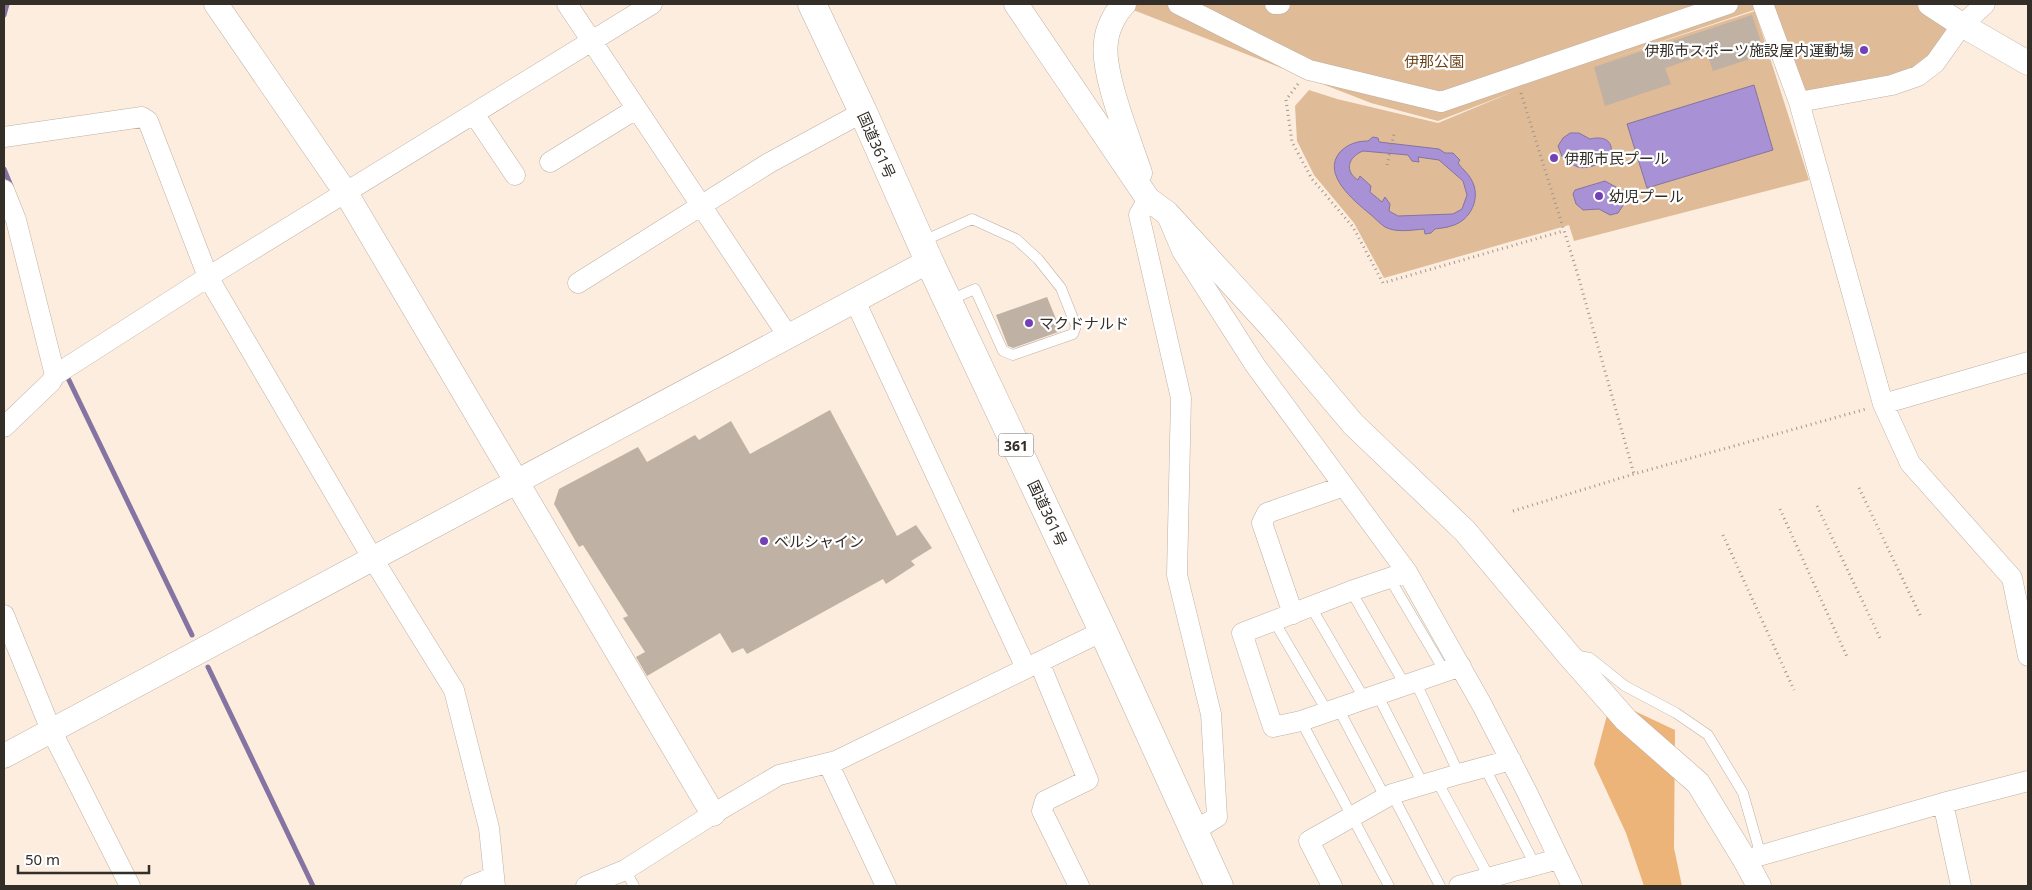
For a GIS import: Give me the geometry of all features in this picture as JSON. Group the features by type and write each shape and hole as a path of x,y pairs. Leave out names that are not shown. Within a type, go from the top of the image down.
{"highway":[{"name":"国道361号","path":"812,4 863,112 925,252 1103,631 1219,886"}],"street":[{"path":"216,4 346,193 713,814"},
{"path":"567,4 788,336"},
{"path":"4,427 62,371 208,277 652,4"},
{"path":"1016,4 1158,206 1273,330 1352,424 1465,531 1626,720 1698,783 1753,858 1759,886"},
{"path":"1124,4 1116,12 1106,42 1107,70 1158,206 1182,252 1255,366 1344,486 1399,576 1453,669 1511,760 1572,886"},
{"path":"1178,4 1309,70 1441,102 1728,4"},
{"path":"1275,4 1280,4"},
{"path":"1763,4 1799,102 1883,404 1910,463 2012,578 2028,656"},
{"path":"1930,4 2028,63"},
{"path":"1799,102 1892,85 1918,76 1935,63 1962,25 1985,4"},
{"path":"550,162 636,109"},
{"path":"578,283 769,163 863,112"},
{"path":"474,114 515,175"},
{"path":"4,137 142,117 148,121 208,277 373,559 454,690 489,828 494,882 471,886"},
{"path":"4,190 16,220 62,371"},
{"path":"1158,206 1139,215 1181,398 1177,575 1210,714 1217,817 1194,831"},
{"path":"4,756 854,301 925,252"},
{"path":"854,301 1088,780 1045,801 1042,811 1079,886"},
{"path":"1883,404 2028,362"},
{"path":"1302,610 1262,523 1268,513 1344,486"},
{"path":"1399,576 1351,591 1242,633 1273,727 1301,721 1453,669"},
{"path":"4,615 51,730 130,886"},
{"path":"586,886 629,878 713,814 779,775 836,761 1103,631"},
{"path":"1332,886 1309,841 1389,796 1430,782 1511,760"},
{"path":"828,763 886,886"},
{"path":"1753,858 1943,803 2028,781"},
{"path":"1943,803 1961,886"},
{"path":"1459,886 1558,859"}],"lane":[{"path":"925,252 972,219 1016,239 1038,259 1061,288 1076,326 1073,334 1013,355 1003,351 975,289 948,301"},
{"path":"1351,591 1410,683 1458,774"},
{"path":"1302,610 1371,696 1430,782 1489,878"},
{"path":"1274,621 1389,796 1440,886"},
{"path":"1568,654 1590,658 1625,686 1676,712 1708,735 1743,793 1753,858"},
{"path":"1301,721 1389,886"},
{"path":"1485,768 1534,864"}],"path":[{"path":"1309,70 1286,100 1292,142 1312,179 1353,227 1383,284 1563,231"},
{"path":"1516,76 1577,272 1634,474"},
{"path":"1387,165 1394,134"},
{"path":"1512,511 1634,474 1883,404"},
{"path":"1859,488 1921,617"},
{"path":"1817,506 1881,640"},
{"path":"1780,510 1848,659"},
{"path":"1723,535 1794,690"}],"green space":[{"name":"伊那公園","path":"1118,4 1917,4 1956,27 1917,73 1791,102 1757,9 1603,61 1755,11 1809,180 1574,241 1569,225 1384,278 1354,223 1314,175 1297,141 1295,106 1309,90 1337,99 1438,123 1515,91 1438,121 1371,103"}],"shaded area":[{"path":"1754,85 1773,150 1647,188 1627,124"},
{"path":"1570,133 1579,133 1590,139 1599,138 1606,140 1611,145 1611,155 1605,161 1591,167 1582,168 1570,163 1563,159 1558,146 1563,138"},
{"path":"1373,137 1378,138 1379,142 1439,149 1445,153 1453,153 1460,160 1458,163 1470,177 1474,186 1475,200 1469,214 1458,223 1435,229 1431,233 1425,234 1424,229 1399,231 1383,226 1348,194 1337,178 1334,169 1335,160 1343,149 1353,144 1368,141","holes":["1363,151 1408,155 1412,161 1419,162 1418,157 1439,160 1463,181 1467,195 1462,209 1453,214 1398,216 1389,211 1390,204 1385,197 1382,202 1370,192 1371,186 1360,176 1358,180 1349,168 1351,160"]},
{"name":"幼児プール","path":"1605,181 1623,191 1626,201 1618,213 1610,215 1599,209 1583,210 1576,204 1573,194 1575,190"},
{"path":"1611,700 1675,730 1674,848 1682,886 1644,886 1626,833 1594,764"}],"building":[{"path":"1752,15 1765,54 1713,71 1707,54 1665,68 1671,84 1605,106 1594,67"},
{"name":"マクドナルド","path":"1047,297 1061,331 1013,348 1008,346 996,315"},
{"name":"ベルシャイン","path":"830,410 897,536 916,525 932,548 911,561 915,565 886,584 883,579 747,654 743,648 732,653 720,633 647,676 636,657 645,652 623,618 628,616 583,545 579,547 554,504 559,489 638,447 647,462 695,435 699,440 731,421 750,454"}],"waterway":[{"path":"4,15 7,4"},
{"path":"4,169 11,186"},
{"path":"66,374 192,635"},
{"path":"208,667 313,886"}],"place":[{"name":"伊那市スポーツ施設屋内運動場","path":"1864,50"},
{"name":"伊那市民プール","path":"1554,158"},
{"name":"幼児プール","path":"1599,196"},
{"name":"マクドナルド","path":"1029,323"},
{"name":"ベルシャイン","path":"764,541"}]}
